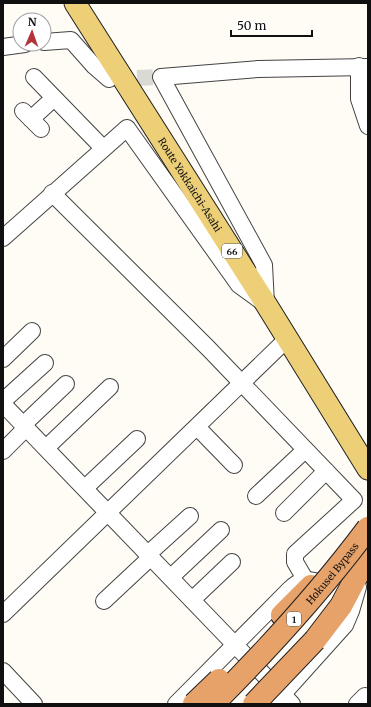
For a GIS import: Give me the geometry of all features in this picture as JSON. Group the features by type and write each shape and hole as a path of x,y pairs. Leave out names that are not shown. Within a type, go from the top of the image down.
{"highway":[{"name":"1","path":"194,704 282,615 311,580 350,547 368,522"},
{"name":"Hokusei Bypass","path":"212,704 290,624 334,574 368,528"},
{"path":"254,704 315,640 341,606 365,560"}],"main road":[{"name":"Route Yokkaichi-Asahi","path":"75,3 266,304 368,470"}],"street":[{"path":"52,41 71,40 94,66 109,79"},
{"path":"266,304 264,265 161,77 258,70 364,66 359,99 368,126"},
{"path":"34,77 103,148"},
{"path":"32,120 54,98"},
{"path":"3,238 127,128 239,285 266,304"},
{"path":"52,194 208,348 354,500 295,554 294,562 311,580"},
{"path":"3,359 32,331"},
{"path":"3,614 287,339"},
{"path":"3,401 45,363"},
{"path":"3,451 66,384"},
{"path":"46,448 110,387"},
{"path":"3,404 235,644 283,701 345,625 356,598 365,560"},
{"path":"197,427 234,465"},
{"path":"85,488 137,440"},
{"path":"256,496 305,450"},
{"path":"284,513 326,471"},
{"path":"104,601 190,516"},
{"path":"171,578 221,530"},
{"path":"192,600 232,562"},
{"path":"176,704 290,588 297,582 311,580"},
{"path":"3,671 34,704"}],"tunnel":[{"path":"113,79 161,77"}]}
